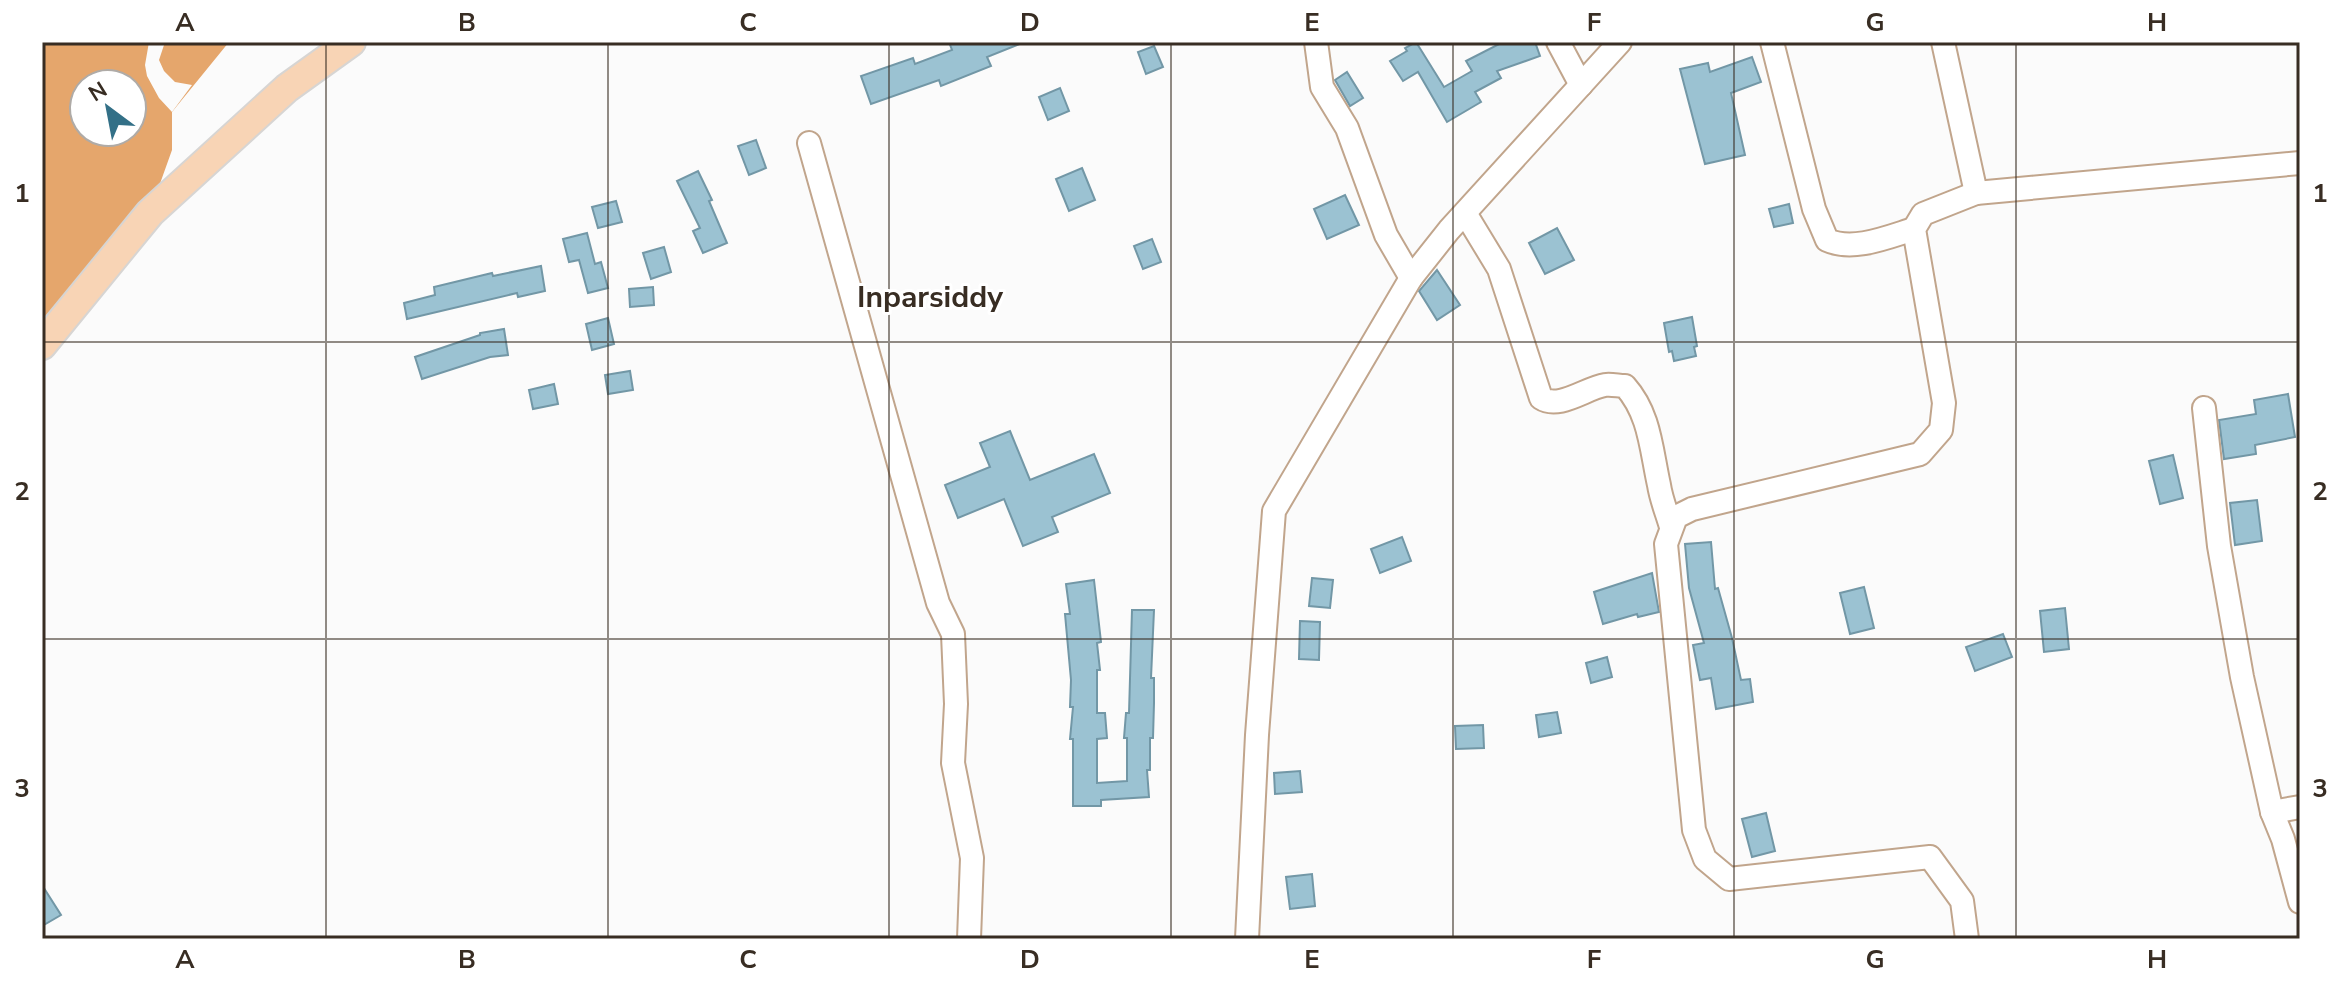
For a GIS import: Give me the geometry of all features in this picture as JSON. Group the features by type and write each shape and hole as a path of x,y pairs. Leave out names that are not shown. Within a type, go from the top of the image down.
{"main road":[{"path":"42,345 150,213 287,88 351,42"}],"street":[{"path":"1316,42 1322,87 1347,128 1386,235 1411,278"},
{"path":"1558,42 1581,85"},
{"path":"1247,939 1257,735 1274,511 1411,278 1465,213 1620,42"},
{"path":"1772,42 1814,209 1827,240 1839,246 1873,241 1914,229"},
{"path":"1943,42 1976,193"},
{"path":"809,143 938,603 953,634 956,704 953,763 972,858 969,939"},
{"path":"1967,939 1962,901 1930,857 1729,879 1705,859 1694,830 1666,544 1671,527 1676,517 1692,509 1920,454 1941,430 1944,403 1914,229 1923,214 1976,193 2300,163"},
{"path":"1465,213 1499,269 1541,398 1547,402 1557,401 1605,385 1625,386 1638,401 1653,445 1659,486 1671,527"},
{"path":"2204,408 2219,546 2242,677 2272,812 2283,839 2300,902"},
{"path":"2272,812 2300,807"}],"shaded area":[{"path":"42,42 229,42 172,112 172,150 157,192 42,339"}],"pier":[{"path":"149,42 165,42 159,60 164,71 175,82 192,85 172,112 159,98 145,65"}],"building":[{"path":"949,42 1022,43 987,57 991,66 941,86 939,80 871,104 861,76 913,58 915,64 952,50"},
{"path":"1416,42 1444,87 1472,71 1466,61 1503,42 1535,42 1540,56 1497,71 1501,78 1475,92 1481,102 1447,122 1418,72 1403,81 1390,61"},
{"path":"1154,46 1163,67 1146,74 1138,52"},
{"path":"1752,57 1761,82 1731,93 1745,155 1705,164 1680,69 1708,63 1710,72"},
{"path":"1347,72 1363,98 1350,106 1335,80"},
{"path":"1060,88 1069,111 1048,120 1039,97"},
{"path":"756,140 766,168 749,175 738,146"},
{"path":"1082,168 1095,200 1069,211 1056,179"},
{"path":"698,171 727,243 703,253 693,231 700,228 677,181"},
{"path":"1345,195 1359,225 1327,239 1314,209"},
{"path":"616,201 622,222 598,228 592,207"},
{"path":"1789,204 1793,223 1774,227 1769,209"},
{"path":"1557,228 1574,260 1545,274 1529,243"},
{"path":"587,233 595,264 601,262 608,288 588,293 579,260 569,262 563,239"},
{"path":"1152,239 1161,262 1143,269 1134,246"},
{"path":"664,247 671,272 651,279 643,253"},
{"path":"541,266 545,291 518,297 517,293 407,319 404,303 435,295 434,287 492,273 493,276"},
{"path":"1437,270 1460,305 1437,320 1419,291"},
{"path":"653,287 654,305 630,307 629,289"},
{"path":"1692,317 1696,356 1674,361 1672,351 1669,352 1664,323"},
{"path":"608,318 614,344 592,350 586,324"},
{"path":"504,329 508,355 490,357 422,379 415,357 480,333"},
{"path":"630,371 633,390 608,394 605,375"},
{"path":"554,384 558,404 533,409 529,390"},
{"path":"2288,394 2295,437 2255,445 2256,454 2224,459 2219,420 2256,414 2254,400"},
{"path":"1010,431 1030,480 1094,454 1110,493 1052,517 1058,532 1023,546 1004,499 958,518 945,485 990,467 980,443"},
{"path":"2173,455 2183,498 2160,504 2149,461"},
{"path":"2257,500 2262,541 2235,545 2230,503"},
{"path":"1402,537 1411,561 1380,573 1371,549"},
{"path":"1711,542 1715,589 1718,588 1741,680 1750,679 1753,702 1716,709 1711,678 1700,680 1693,645 1704,643 1689,588 1685,544"},
{"path":"1652,573 1659,612 1638,617 1637,614 1603,624 1594,592"},
{"path":"1312,578 1333,580 1330,608 1309,606"},
{"path":"1094,580 1101,642 1097,643 1100,670 1097,670 1097,713 1105,713 1107,738 1097,739 1097,783 1127,781 1127,738 1124,738 1126,713 1129,713 1132,610 1154,610 1151,678 1154,678 1153,738 1150,738 1150,770 1147,770 1149,797 1101,800 1101,806 1073,806 1073,739 1070,739 1073,707 1070,707 1071,680 1065,614 1070,614 1066,584"},
{"path":"1864,587 1874,628 1850,634 1840,593"},
{"path":"2065,608 2069,649 2044,652 2040,611"},
{"path":"1300,621 1320,622 1319,660 1299,659"},
{"path":"2003,634 2012,657 1975,671 1966,647"},
{"path":"1607,657 1612,677 1591,683 1586,663"},
{"path":"1557,712 1561,733 1539,737 1536,715"},
{"path":"1483,725 1484,748 1456,749 1455,726"},
{"path":"1300,771 1302,792 1275,794 1274,773"},
{"path":"1766,813 1775,851 1752,857 1742,819"},
{"path":"1312,874 1315,906 1290,909 1286,877"},
{"path":"42,885 61,915 42,926"}],"district":[{"name":"Inparsiddy","path":"930,297"}]}
